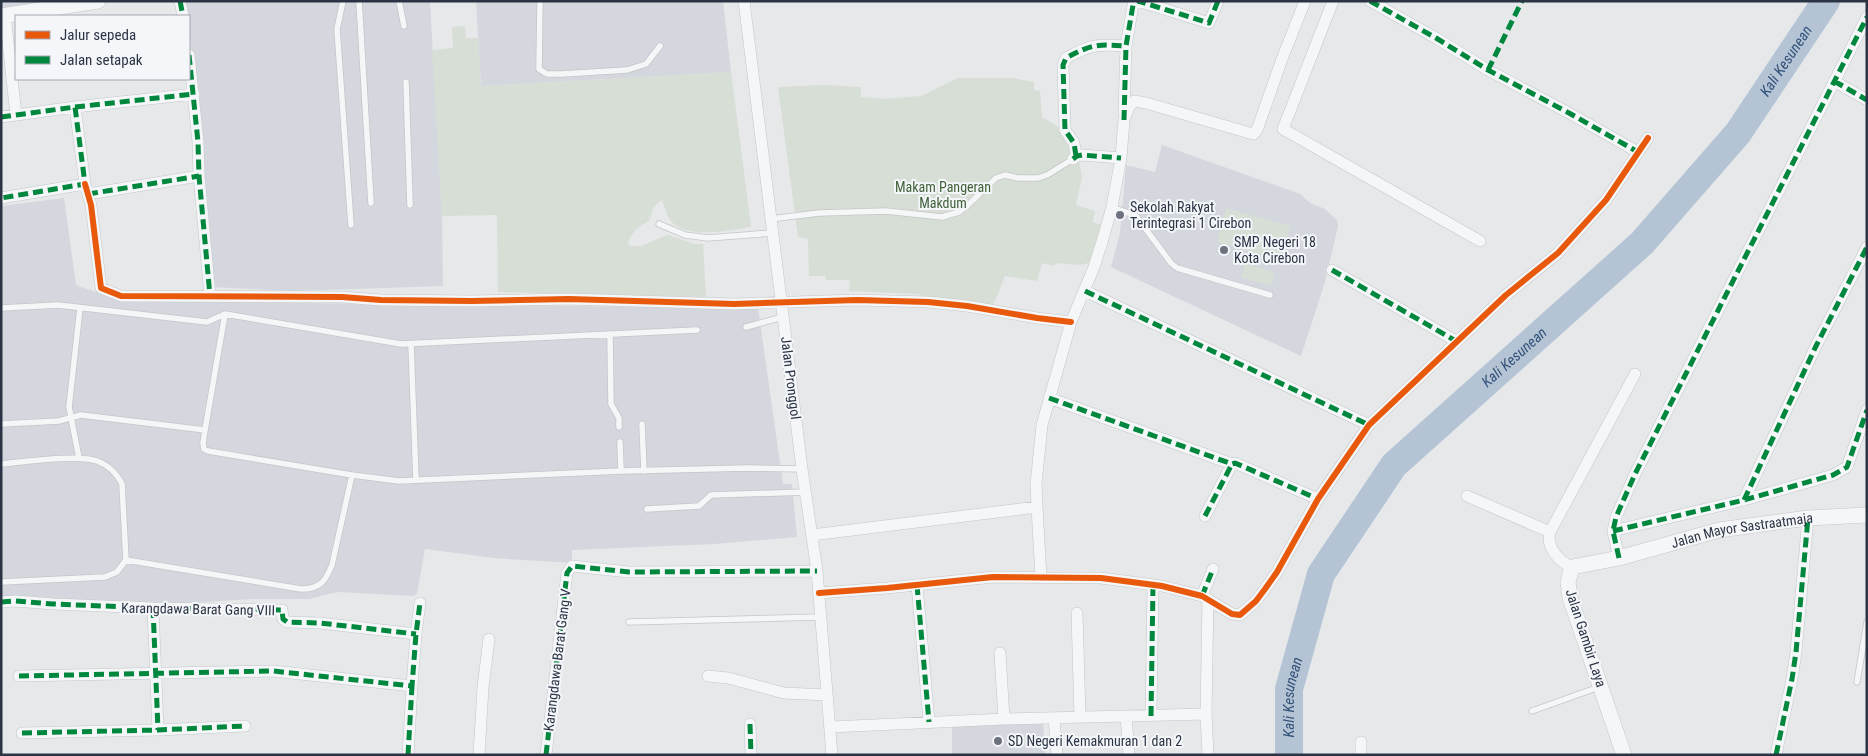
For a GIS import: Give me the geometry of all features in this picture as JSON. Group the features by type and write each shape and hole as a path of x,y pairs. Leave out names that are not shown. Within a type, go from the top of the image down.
{"street":[{"path":"16,115 3,15 32,6 98,1"},
{"path":"180,1 183,15"},
{"name":"Jalan Pronggol","path":"744,1 802,469 817,571 832,755"},
{"path":"1041,576 1036,484 1042,425 1071,322 1094,267 1112,207 1121,158 1126,46 1134,5 1138,1 1209,23 1218,1"},
{"path":"1124,120 1129,107 1134,101 1253,134 1258,130 1282,59 1305,1"},
{"path":"1333,1 1283,129 1480,241"},
{"path":"1370,1 1488,70 1569,112 1638,152"},
{"path":"1634,374 1550,532 1549,542 1556,555 1564,564 1572,567 1619,558 1613,531 1616,517 1867,17"},
{"path":"1121,158 1082,155 1075,158 1074,143 1065,130 1063,65 1066,58 1088,46 1102,44 1126,46"},
{"path":"190,63 210,296"},
{"path":"1834,81 1867,100"},
{"path":"1,117 194,94"},
{"path":"75,107 91,205 101,288 122,296 342,297 381,300 472,301 569,299 734,304 857,300 928,302 967,306 1071,322"},
{"path":"818,593 993,577 1102,578 1153,585 1205,597 1232,614 1240,615 1260,595 1277,572 1318,499 1369,425 1506,295 1558,253 1606,200 1648,138"},
{"path":"1,198 199,176"},
{"path":"1744,500 1816,346 1863,265 1867,247"},
{"path":"1332,270 1456,341"},
{"path":"1085,291 1369,425"},
{"path":"1049,398 1232,464 1235,462 1318,499"},
{"path":"1613,531 1744,500 1821,479 1843,469 1849,463 1867,410"},
{"path":"1205,516 1232,464"},
{"path":"1466,496 1550,532"},
{"path":"812,536 1037,507"},
{"name":"Jalan Mayor Sastraatmaja","path":"1619,558 1719,530 1808,518 1867,515"},
{"path":"1776,755 1794,661 1808,518"},
{"name":"Karangdawa Barat Gang V","path":"546,755 567,573 572,566 629,572 817,571"},
{"name":"Jalan Gambir Laya","path":"1572,567 1568,582 1570,598 1624,755"},
{"path":"1208,755 1205,597 1213,569"},
{"path":"917,585 928,722"},
{"path":"1152,716 1153,585"},
{"name":"Karangdawa Barat Gang VIII","path":"1,602 15,601 153,608 282,610 283,619 287,622 320,623 416,634"},
{"path":"408,755 420,602"},
{"path":"153,608 158,730"},
{"path":"1076,613 1080,718"},
{"path":"480,755 483,687 489,639"},
{"path":"1000,653 1004,719"},
{"path":"20,676 272,672 412,686"},
{"path":"708,676 728,678 784,693 827,694"},
{"path":"831,727 1004,719 1206,714"},
{"path":"1126,716 1128,755"},
{"path":"1054,718 1057,755"},
{"path":"750,724 751,755"},
{"path":"22,733 245,726"},
{"path":"1360,742 1361,755"}],"lane":[{"path":"343,1 338,29 351,225"},
{"path":"359,1 371,202"},
{"path":"399,1 404,26"},
{"path":"540,1 539,69 543,72 562,74 628,70 646,64 660,46"},
{"path":"406,82 410,205"},
{"path":"770,219 818,214 886,211 942,217 959,212 996,178 1004,175 1018,178 1038,178 1075,158"},
{"path":"1112,207 1136,216 1171,263 1177,268 1270,295"},
{"path":"659,224 685,235 708,238 772,233"},
{"path":"1,308 58,305 207,322 225,314 401,344 697,330"},
{"path":"79,458 69,407 80,308"},
{"path":"225,314 203,443 204,449 208,451 382,480 621,471 748,468 802,469"},
{"path":"746,328 783,317"},
{"path":"610,334 611,404 619,418 619,427"},
{"path":"411,344 416,480"},
{"path":"1,424 59,421 81,415 205,430"},
{"path":"642,424 644,471"},
{"path":"620,442 621,471"},
{"path":"1,464 79,458 98,461 117,476 122,484 126,560 117,572 104,577 1,582"},
{"path":"126,560 301,589 313,589 328,576 332,565 352,475"},
{"path":"647,509 699,506 711,495 806,492"},
{"path":"630,622 821,617"},
{"path":"1857,682 1867,622"},
{"path":"1532,711 1601,687"}],"shaded area":[{"path":"1,1 59,1 1,10"},
{"path":"184,1 430,1 442,216 443,286 293,291 212,287 190,39 190,15 187,15"},
{"path":"476,1 723,1 731,72 481,86"},
{"name":"SMP Negeri 18 Kota Cirebon","path":"1162,145 1300,194 1310,203 1325,209 1337,220 1338,226 1325,282 1301,356 1111,267 1120,233 1126,165 1155,172"},
{"path":"64,198 76,285 121,301 758,308 783,484 792,484 797,537 714,544 572,550 572,563 494,558 425,549 417,594 414,596 337,592 309,599 252,599 136,606 30,596 1,597 1,206"},
{"name":"SD Negeri Kemakmuran 1 dan 2","path":"1043,722 1045,755 952,755 952,727"}],"green space":[{"path":"465,26 466,38 478,38 481,86 731,72 751,227 709,232 687,230 678,227 671,221 661,200 654,207 649,221 637,229 628,242 630,246 641,246 668,235 694,244 703,244 706,297 498,292 497,215 442,216 432,50 453,48 452,27"},
{"name":"Makam Pangeran Makdum","path":"958,78 1012,78 1034,82 1034,90 1040,91 1042,117 1060,128 1079,160 1082,177 1076,205 1095,211 1093,222 1101,225 1089,263 1079,265 1056,263 1054,266 1042,263 1037,281 1005,276 992,308 915,294 849,291 850,280 826,280 826,276 809,276 808,239 798,237 778,87 825,85 861,87 861,97 885,99 921,96"},
{"path":"1226,208 1290,226 1281,260 1217,242"},
{"path":"1245,264 1275,272 1272,285 1241,278"}],"waterway":[{"name":"Kali Kesunean","path":"1289,755 1289,689 1321,574 1394,465 1642,243 1738,133 1826,1"}],"marked path":[{"path":"180,1 183,15"},
{"path":"1124,120 1126,46 1133,5 1138,1 1209,23 1218,1"},
{"path":"1370,1 1488,70 1638,152"},
{"path":"1488,70 1522,1"},
{"path":"1619,558 1613,531 1616,517 1635,474 1867,17"},
{"path":"1076,156 1074,143 1065,130 1063,65 1066,58 1095,46 1126,46"},
{"path":"190,65 210,296"},
{"path":"1834,81 1867,100"},
{"path":"75,107 194,94"},
{"path":"1,117 75,107 85,184 1,198"},
{"path":"1073,159 1082,155 1121,158"},
{"path":"88,194 199,176"},
{"path":"1744,500 1816,346 1867,247"},
{"path":"1332,270 1456,341"},
{"path":"1085,291 1369,425"},
{"path":"1049,398 1232,464 1235,463 1318,499"},
{"path":"1613,531 1744,500 1833,475 1847,467 1867,410"},
{"path":"1205,516 1232,464"},
{"path":"1776,755 1796,652 1808,518"},
{"path":"546,755 567,573 572,566 629,572 817,571"},
{"path":"1202,596 1213,569"},
{"path":"917,585 929,722"},
{"path":"1151,716 1153,585"},
{"path":"1,602 15,601 153,608 282,610 283,619 287,622 320,623 416,634"},
{"path":"19,676 273,671 412,686 420,603"},
{"path":"153,608 158,730"},
{"path":"408,755 412,686"},
{"path":"750,724 751,755"},
{"path":"22,733 245,726"}],"cycle path":[{"path":"819,593 993,577 1101,578 1162,586 1202,596 1232,614 1240,615 1256,601 1277,572 1318,499 1369,425 1506,295 1558,253 1606,200 1648,138"},
{"path":"85,184 91,205 101,288 121,296 342,297 381,300 472,301 569,299 734,304 857,300 928,302 967,306 1071,322"}],"place":[{"name":"Sekolah Rakyat Terintegrasi 1 Cirebon","path":"1120,215"},
{"name":"SMP Negeri 18 Kota Cirebon","path":"1224,250"},
{"name":"SD Negeri Kemakmuran 1 dan 2","path":"998,741"}]}
